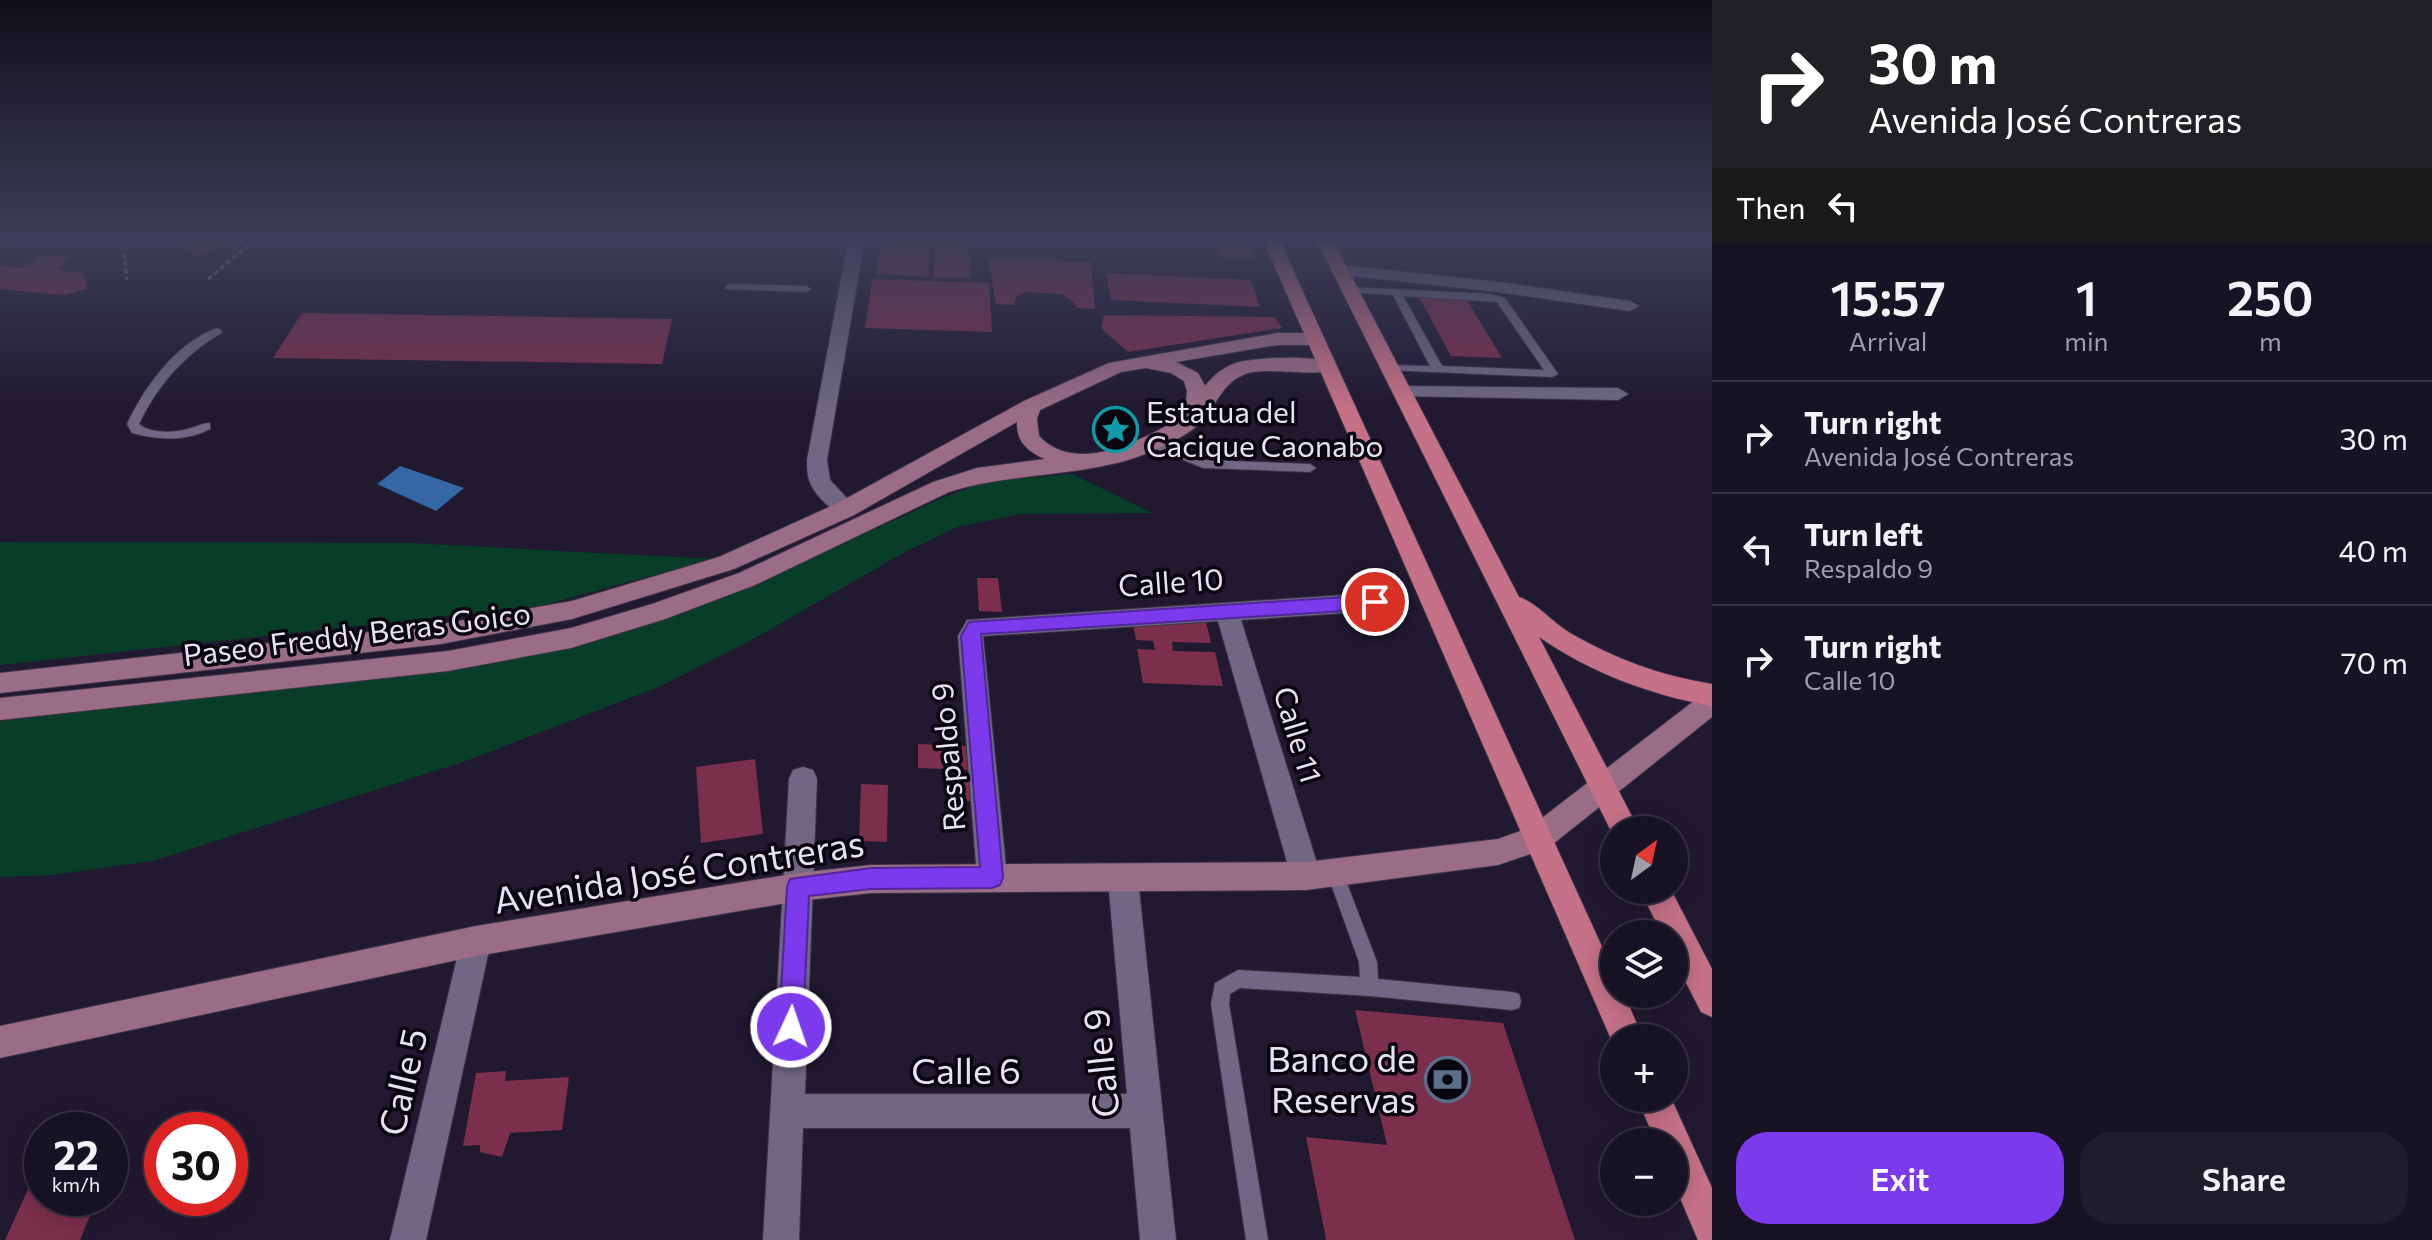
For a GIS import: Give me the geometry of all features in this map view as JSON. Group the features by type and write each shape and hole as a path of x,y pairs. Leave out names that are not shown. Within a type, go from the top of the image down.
{"main road":[{"path":"1296,295 1621,1024"},
{"path":"1353,295 1618,816"},
{"path":"1507,597 1533,622 1599,659 1656,683 1685,692 1712,695"},
{"path":"1662,904 1712,1001"},
{"path":"1688,1175 1712,1229"}],"street":[{"path":"846,509 820,482 817,460 847,295"},
{"path":"1553,295 1630,306"},
{"name":"Paseo Freddy Beras Goico","path":"0,683 441,634 572,610 726,563 846,509 1031,406 1116,367 1277,339 1316,339"},
{"name":"Paseo Freddy Beras Goico","path":"0,709 448,661 571,638 657,612 747,579 941,487 977,475 1095,460 1153,443 1192,420 1219,381 1240,368 1272,364 1328,366"},
{"path":"1116,367 1164,365 1189,375 1198,387 1192,420"},
{"path":"1402,392 1618,394"},
{"path":"1031,406 1025,418 1025,431 1036,446 1060,457 1095,460"},
{"name":"Calle 10","path":"972,631 976,627 1375,602"},
{"name":"Calle 11","path":"1227,612 1320,874"},
{"name":"Respaldo 9","path":"972,631 992,877"},
{"name":"Avenida José Contreras","path":"0,1042 476,941 798,887 871,879 1123,879 1320,874 1498,852 1538,839 1712,702"},
{"path":"781,1240 803,779"},
{"name":"Calle 9","path":"1123,879 1158,1240"},
{"name":"Calle 5","path":"408,1240 476,941"},
{"name":"Calle 6","path":"787,1111 1146,1111"}],"lane":[{"path":"1398,295 1438,370"},
{"path":"1390,368 1552,374 1501,300 1450,295"},
{"path":"206,426 189,433 146,433 136,430 133,424 178,359 188,348 217,331"},
{"path":"1153,443 1203,464 1310,468"},
{"path":"1320,874 1368,962 1370,987"},
{"path":"1257,1240 1220,1004 1221,989 1238,979 1370,987 1512,1001"}],"green space":[{"path":"1072,474 1152,513 1020,514 957,527 905,552 748,642 661,686 463,762 153,861 52,875 0,877 0,721 463,669 600,638 747,588 940,499 987,481"},
{"path":"0,542 411,543 713,559 540,606 0,665"}],"water":[{"path":"400,466 464,488 436,511 377,484"}],"building":[{"path":"870,295 990,295 992,332 865,328"},
{"path":"994,295 1020,295 1014,305 996,304"},
{"path":"1063,295 1094,295 1095,309 1077,308"},
{"path":"1110,295 1256,295 1260,307 1111,300"},
{"path":"1418,295 1465,297 1502,358 1451,356"},
{"path":"302,313 672,319 662,364 273,358"},
{"path":"1104,315 1275,317 1282,328 1128,352 1101,328"},
{"path":"977,578 998,578 1002,612 979,611"},
{"path":"1132,619 1206,622 1211,643 1172,642 1173,651 1215,652 1223,686 1143,683 1137,649 1155,650 1153,641 1136,640"},
{"path":"918,744 967,746 968,770 918,768"},
{"path":"755,759 763,834 701,843 696,767"},
{"path":"949,779 973,779 975,801 966,801 965,787 950,787"},
{"path":"861,784 888,785 887,842 859,841"},
{"name":"Banco de Reservas","path":"1355,1010 1503,1023 1575,1240 1326,1240 1306,1137 1387,1145"},
{"path":"506,1071 505,1081 569,1077 562,1130 510,1133 502,1157 480,1152 480,1145 463,1146 476,1073"},
{"path":"24,1198 24,1216 90,1216 80,1240 5,1240"}],"place":[{"name":"Estatua del Cacique Caonabo","path":"1115,430"},
{"name":"Banco de Reservas","path":"1447,1080"}],"route":[{"path":"791,1027 798,887 871,879 992,877 970,636 976,627 1375,602"}]}
